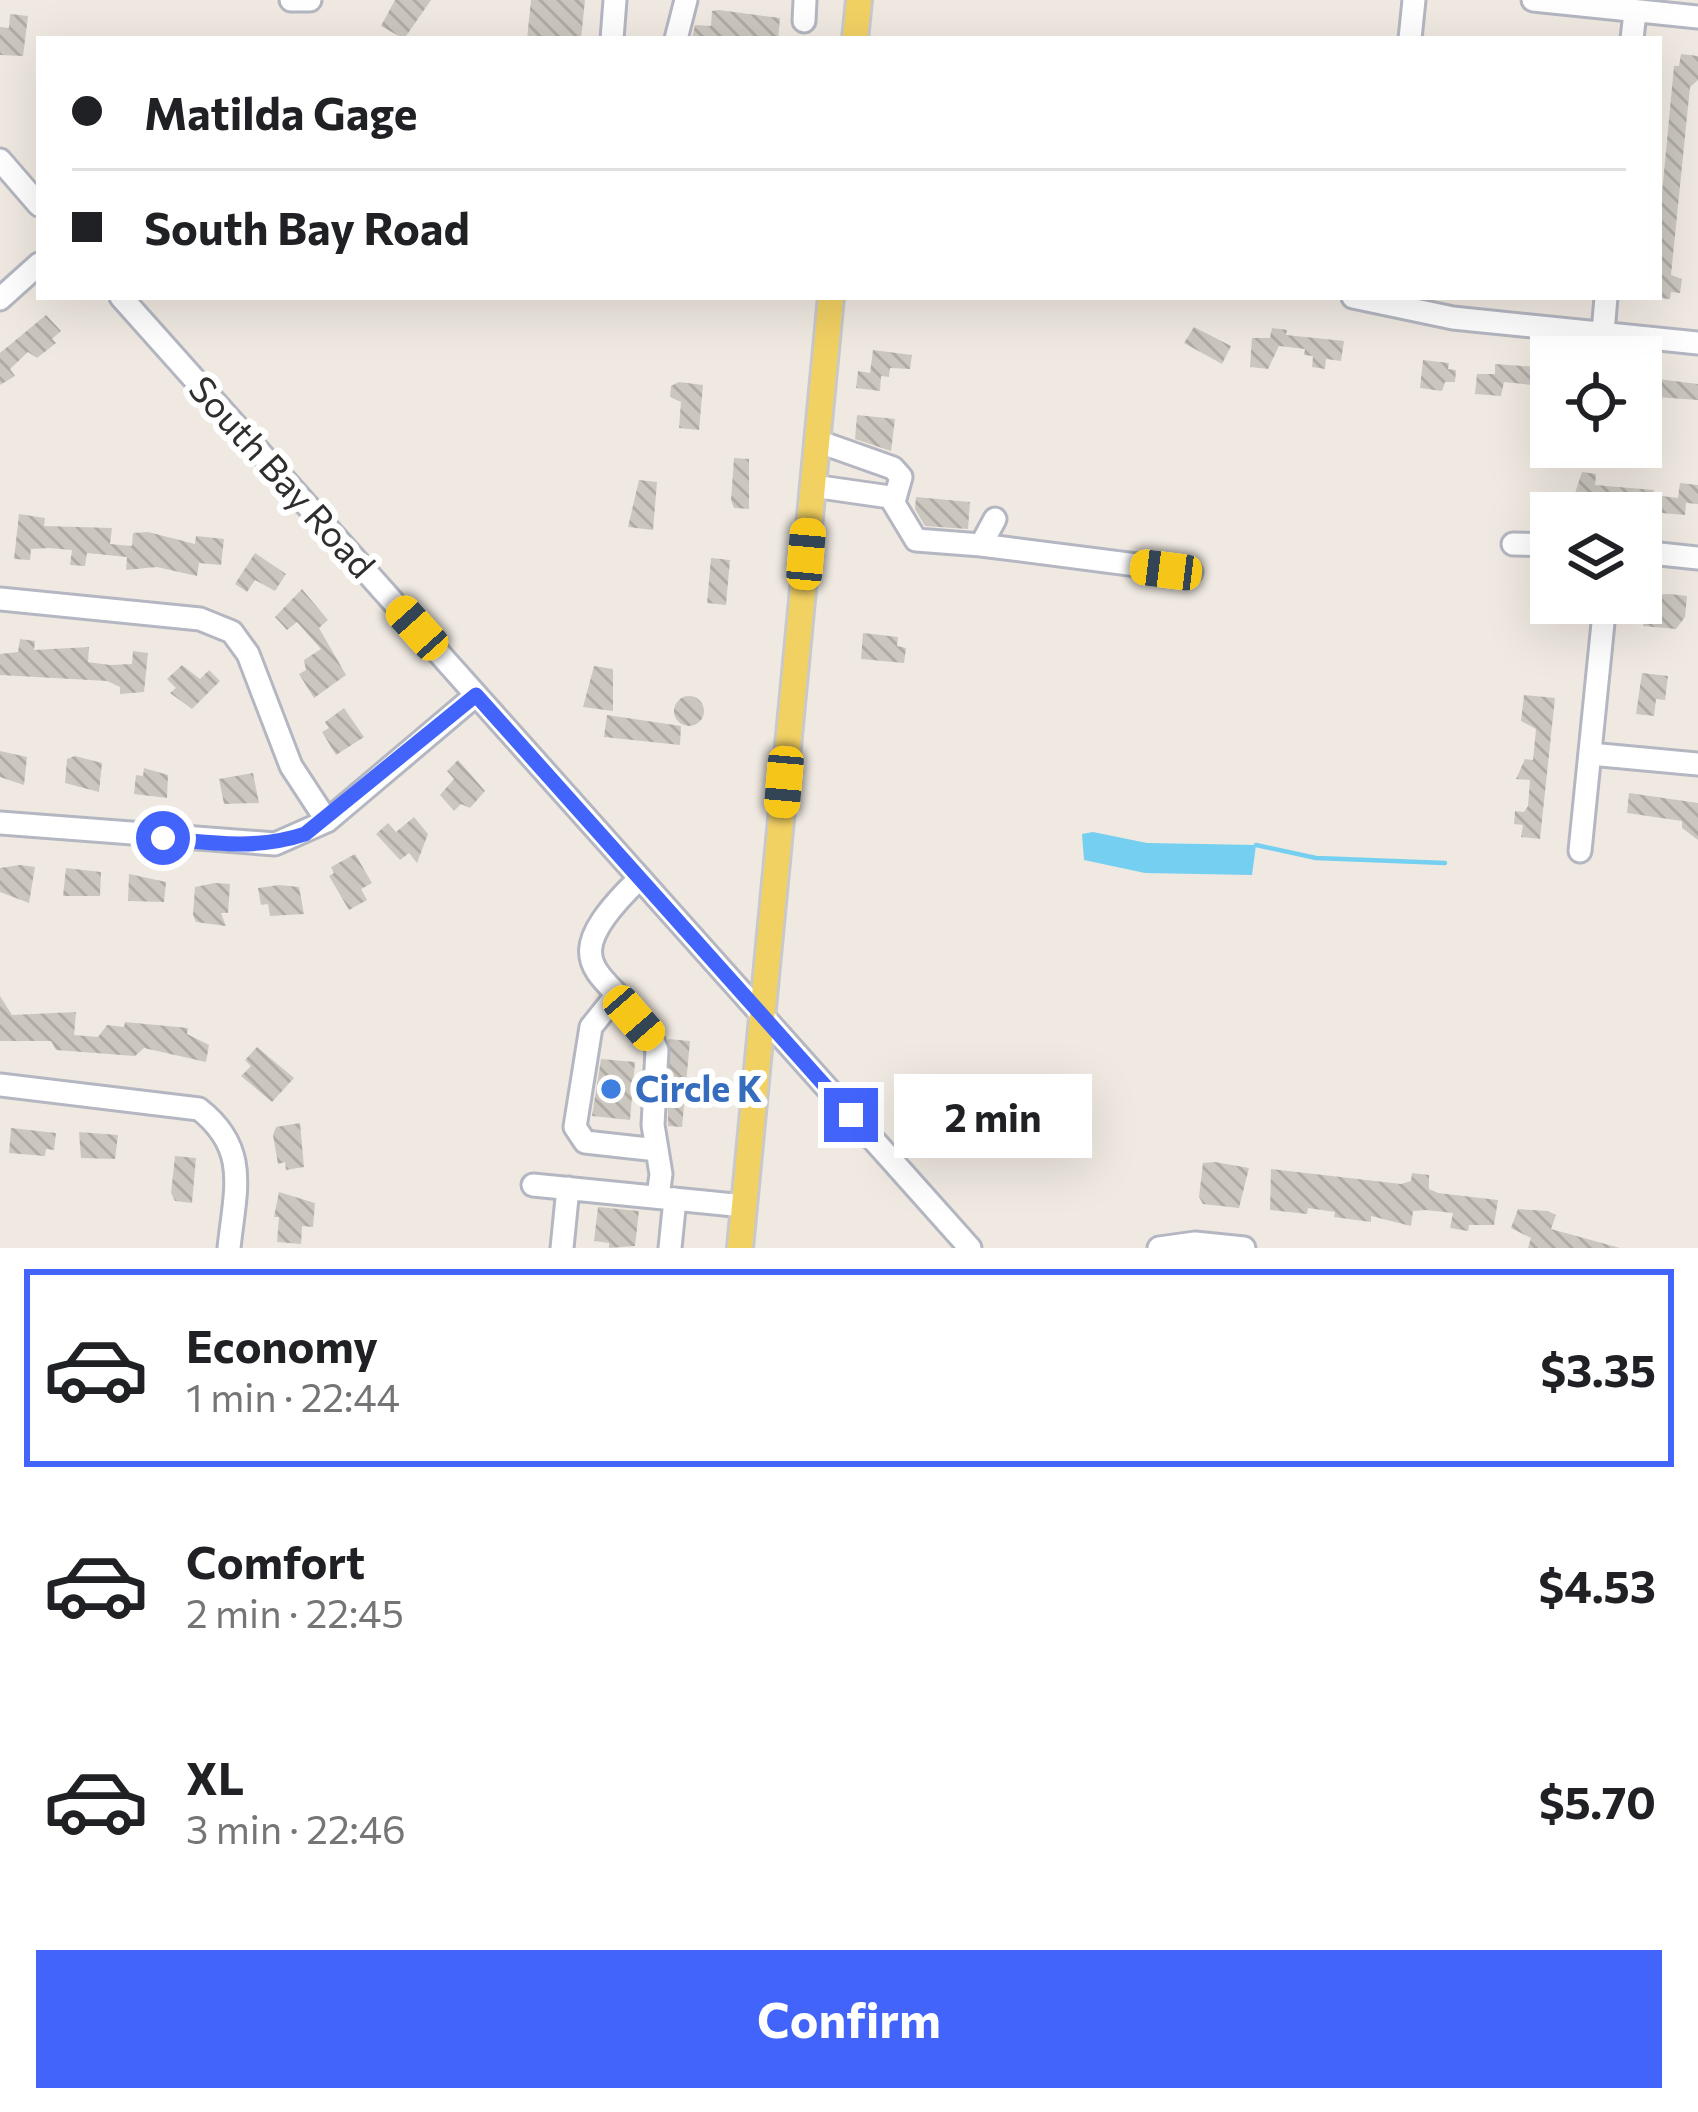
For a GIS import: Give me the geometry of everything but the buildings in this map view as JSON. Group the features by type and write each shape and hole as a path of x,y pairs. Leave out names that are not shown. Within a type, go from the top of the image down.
{"main road":[{"path":"855,36 859,0"},
{"path":"740,1248 831,300"}],"street":[{"path":"291,0 310,0"},
{"path":"612,36 615,0"},
{"path":"677,36 686,0"},
{"path":"1410,36 1414,0"},
{"path":"1534,0 1698,17"},
{"path":"1632,36 1635,12"},
{"path":"0,160 36,202"},
{"path":"0,298 36,267"},
{"name":"South Bay Road","path":"124,300 970,1248"},
{"path":"1603,333 1606,300"},
{"path":"1385,302 1698,343"},
{"path":"817,441 893,467 902,477 894,502 916,540 1191,572"},
{"path":"813,486 894,502"},
{"path":"981,545 995,519"},
{"path":"1513,544 1530,544"},
{"path":"1662,554 1698,558"},
{"path":"0,599 200,619 232,632 248,654 291,766 327,821"},
{"path":"1580,851 1603,624"},
{"path":"0,823 244,846 275,844 327,821 476,695"},
{"path":"1590,754 1698,764"},
{"path":"640,878 594,929 597,974 657,1050 657,1150 670,1248"},
{"path":"615,997 591,1027 575,1126 585,1142 657,1150"},
{"path":"0,1085 199,1108 220,1125 233,1149 229,1248"},
{"path":"533,1185 744,1206"},
{"path":"562,1248 568,1188"},
{"path":"1160,1248 1196,1243 1244,1248"}],"water":[{"path":"1082,834 1147,843 1256,845 1252,875 1145,873 1084,860"}],"waterway":[{"path":"1256,845 1316,858 1445,863"}],"place":[{"name":"Circle K","path":"611,1089"}],"route":[{"path":"163,838 244,846 275,844 305,834 340,811 476,695 851,1115"}]}
